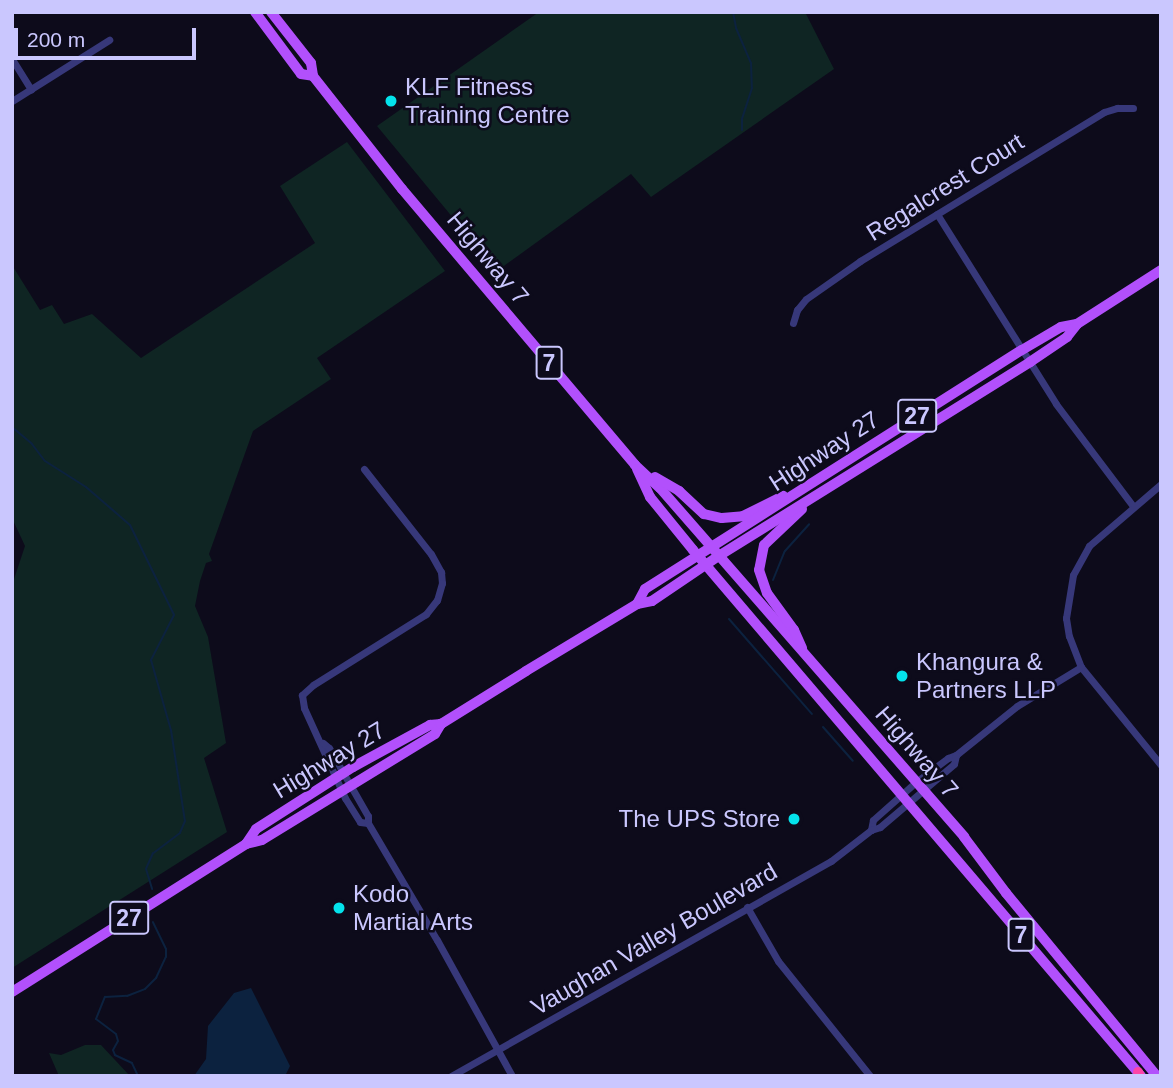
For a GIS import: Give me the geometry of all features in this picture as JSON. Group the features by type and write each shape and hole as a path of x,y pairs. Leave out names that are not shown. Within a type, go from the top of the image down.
{"main road":[{"name":"Highway 7","path":"255,12 301,74 313,76"},
{"name":"Highway 7","path":"271,12 311,63 313,76 402,189 635,465 660,488 920,786 1157,1076"},
{"name":"Highway 27","path":"12,992 246,844 262,840 435,734 441,724 637,604 652,601 702,560 820,493 1030,362 1067,337 1077,324 1161,270"},
{"name":"Highway 27","path":"714,553 812,483 1061,327 1077,324"},
{"name":"Highway 7","path":"635,465 650,497 702,560 1140,1075"},
{"path":"635,465 679,491 704,514 731,519 812,483"},
{"path":"806,658 794,630 767,593 759,570 764,545 820,493"},
{"name":"Highway 27","path":"246,844 256,829 339,776 430,724 441,724"}],"street":[{"path":"12,101 109,40"},
{"path":"12,59 32,89"},
{"name":"Regalcrest Court","path":"793,323 801,304 817,290 937,214 1109,109 1133,108"},
{"path":"937,214 1085,444 1133,506"},
{"path":"364,469 436,561 441,572 442,588 434,606 426,614 304,692 303,704 323,743 329,748 360,822 368,823 512,1076"},
{"path":"1161,484 1089,546 1073,575 1066,618 1069,636 1081,667 1161,765"},
{"name":"Vaughan Valley Boulevard","path":"451,1076 831,861 871,830 873,820 954,764 956,755 1017,706 1081,667"},
{"path":"747,907 778,961 870,1076"}],"green space":[{"path":"539,12 805,12 834,69 651,197 631,174 497,271 377,126"},
{"path":"347,142 445,271 317,358 331,379 253,431 209,554 212,561 206,563 200,581 195,606 208,637 226,743 204,758 227,832 12,968 12,585 25,546 12,518 12,265 40,310 52,305 64,324 92,314 141,358 315,243 280,186"},
{"path":"85,1045 101,1045 130,1076 59,1076 49,1053 61,1055"}],"water":[{"path":"251,988 290,1066 285,1076 194,1076 206,1059 208,1026 234,993"}],"waterway":[{"path":"733,12 736,28 751,63 752,88 742,119 742,130"},
{"path":"12,427 32,444 45,461 86,487 130,525 174,615 151,660 171,730 185,821 180,833 153,853 146,869 152,889"},
{"path":"773,580 785,551 809,524"},
{"path":"729,619 812,714"},
{"path":"823,727 853,761"},
{"path":"138,1076 132,1063 115,1055 113,1050 118,1041 116,1034 96,1019 105,997 127,996 145,989 156,978 166,957 166,949 153,922"}],"place":[{"name":"KLF Fitness Training Centre","path":"391,101"},
{"name":"Khangura & Partners LLP","path":"902,676"},
{"name":"The UPS Store","path":"794,819"},
{"name":"Kodo Martial Arts","path":"339,908"}]}
